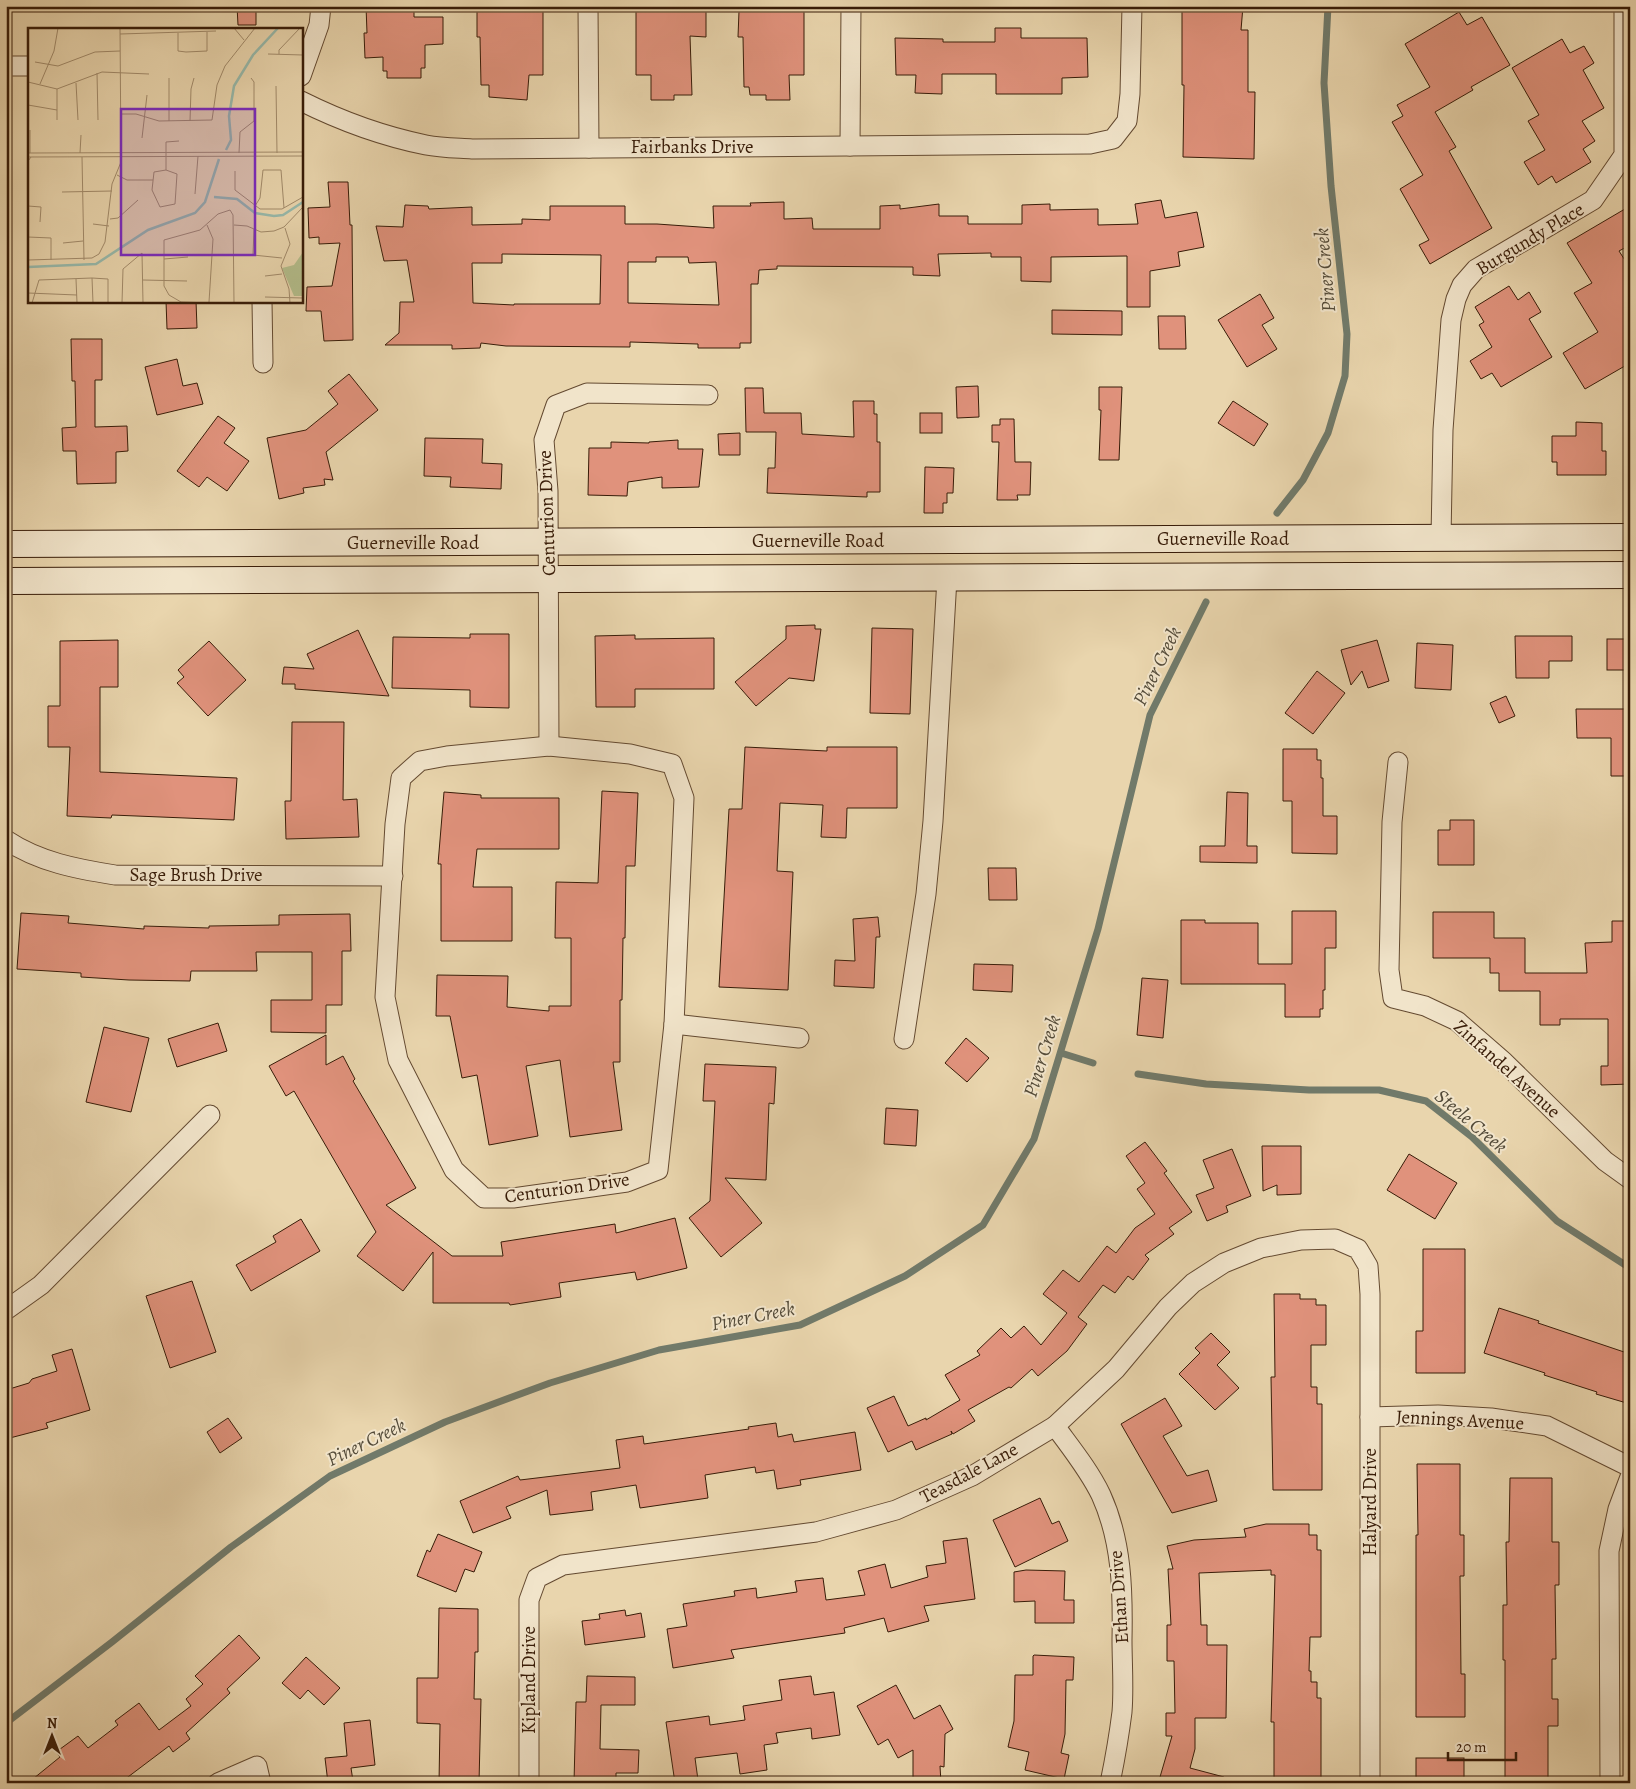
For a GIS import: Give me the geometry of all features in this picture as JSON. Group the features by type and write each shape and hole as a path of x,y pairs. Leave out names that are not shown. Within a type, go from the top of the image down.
{"main road":[{"name":"Guerneville Road","path":"6,544 1630,537"},
{"name":"Guerneville Road","path":"6,582 1630,575"}],"street":[{"path":"302,73 319,25 321,6"},
{"path":"588,6 588,148"},
{"path":"850,146 851,6"},
{"name":"Fairbanks Drive","path":"302,101 374,132 428,145 472,149 1090,144 1113,139 1127,121 1130,94 1132,6"},
{"name":"Burgundy Place","path":"1441,538 1442,430 1451,320 1456,299 1462,285 1476,269 1593,200 1624,155 1624,6"},
{"path":"6,66 28,66"},
{"path":"262,302 263,363"},
{"name":"Centurion Drive","path":"549,746 548,491 544,440 556,405 587,394 708,395"},
{"path":"904,1039 926,894 947,578"},
{"name":"Centurion Drive","path":"549,746 630,754 672,764 684,798 674,1024 658,1170 627,1182 513,1198 484,1198 454,1170 398,1060 385,997 395,824 401,778 420,761 447,756 549,746"},
{"name":"Zinfandel Avenue","path":"1398,762 1392,822 1388,970 1393,998 1425,1006 1457,1021 1504,1062 1605,1161 1630,1179"},
{"name":"Sage Brush Drive","path":"6,840 50,862 82,870 115,875 393,876"},
{"path":"674,1024 799,1038"},
{"path":"6,1310 41,1285 210,1115"},
{"name":"Halyard Drive","path":"1336,1239 1358,1249 1368,1266 1370,1294 1370,1783"},
{"name":"Teasdale Lane","path":"537,1578 563,1565 816,1532 896,1510 972,1476 1054,1426 1116,1369 1168,1307 1193,1283 1224,1263 1261,1248 1301,1240 1336,1239"},
{"name":"Jennings Avenue","path":"1370,1417 1438,1415 1491,1418 1548,1426 1630,1467"},
{"name":"Ethan Drive","path":"1054,1426 1088,1472 1101,1495 1111,1522 1120,1560 1123,1596 1122,1710 1110,1783"},
{"path":"1610,1783 1609,1551 1618,1509 1630,1477"},
{"name":"Kipland Drive","path":"529,1783 529,1600 537,1578"},
{"path":"218,1783 257,1766 261,1783"}],"building":[{"path":"237,6 256,6 256,25 238,25"},
{"path":"366,6 414,6 414,17 443,17 443,44 425,45 425,68 421,68 421,78 387,78 387,71 383,71 383,57 365,58 364,33 367,33"},
{"path":"491,6 520,6 520,10 543,10 543,75 529,75 527,100 489,97 489,85 481,85 480,37 477,37 477,11 491,11"},
{"path":"655,6 689,6 689,10 706,11 706,37 690,36 692,95 674,95 674,100 651,100 651,75 636,75 636,11 655,11"},
{"path":"752,6 781,6 781,9 804,10 804,75 789,75 790,100 766,100 766,95 750,95 749,87 744,87 743,37 738,37 739,11 752,11"},
{"path":"1182,6 1243,6 1241,30 1248,30 1248,92 1255,92 1254,159 1183,157"},
{"path":"1459,12 1467,25 1482,17 1510,65 1471,87 1473,90 1435,112 1456,147 1449,151 1492,228 1430,264 1419,245 1429,240 1400,189 1423,175 1392,122 1403,116 1397,105 1430,87 1405,44"},
{"path":"995,28 1021,28 1021,38 1087,38 1088,77 1062,78 1062,94 996,94 996,74 942,74 942,94 915,93 916,75 896,75 895,38 943,39 943,42 995,42"},
{"path":"1562,39 1570,53 1584,46 1594,63 1583,70 1604,108 1582,121 1595,141 1583,149 1591,162 1556,183 1552,176 1538,185 1524,162 1545,150 1528,121 1539,115 1512,68"},
{"path":"328,182 348,182 350,225 352,225 353,340 324,341 321,311 306,311 307,287 332,286 340,243 319,244 319,237 309,238 308,208 330,207"},
{"path":"1161,200 1165,218 1197,212 1204,247 1178,252 1180,266 1150,271 1150,307 1127,307 1127,256 1051,257 1051,282 1021,281 1021,257 991,257 991,253 938,254 940,276 913,275 913,267 777,266 777,269 759,270 758,284 751,284 751,343 740,343 740,348 698,348 698,344 630,342 630,347 506,346 481,343 480,348 452,349 452,345 385,345 399,333 400,302 414,302 407,260 384,261 376,226 403,227 405,205 428,206 429,209 472,207 472,225 522,224 522,219 550,220 550,206 625,206 625,224 714,228 713,206 751,206 750,203 784,202 784,219 812,218 813,229 880,229 880,206 900,205 900,209 939,204 939,216 968,216 968,224 1022,224 1022,205 1050,204 1050,210 1098,209 1098,225 1138,224 1135,204","holes":["502,254 601,255 600,304 514,305 473,303 472,263 502,263","656,257 688,257 689,263 716,262 719,305 628,303 628,262 656,262"]},
{"path":"1630,206 1630,245 1619,251 1630,268 1630,363 1585,389 1563,353 1598,332 1574,293 1592,283 1567,243"},
{"path":"1509,286 1518,300 1529,292 1541,312 1529,319 1552,357 1501,387 1492,373 1481,379 1470,361 1492,347 1479,325 1484,322 1475,307"},
{"path":"1260,294 1274,318 1262,325 1277,349 1247,367 1218,320"},
{"path":"166,302 196,302 197,328 167,329"},
{"path":"1052,310 1122,311 1122,335 1052,334"},
{"path":"1158,316 1185,316 1186,349 1159,349"},
{"path":"71,339 102,339 102,380 95,380 95,427 127,426 128,451 116,452 116,483 77,484 76,451 63,451 62,428 76,427 75,381 72,381"},
{"path":"177,359 183,386 197,383 203,404 157,415 145,367"},
{"path":"349,374 378,410 326,452 333,480 324,479 325,485 303,488 304,493 279,499 267,438 306,430 338,404 328,391"},
{"path":"978,386 979,417 957,418 956,387"},
{"path":"1099,387 1122,387 1119,460 1099,460 1101,410 1099,410"},
{"path":"745,388 763,388 764,413 801,413 802,434 854,437 853,401 874,401 874,414 877,414 877,442 880,442 880,492 867,492 867,497 767,493 768,468 775,468 776,432 746,432"},
{"path":"1233,401 1268,424 1254,446 1218,423"},
{"path":"920,413 942,413 942,433 920,433"},
{"path":"218,416 235,428 224,443 249,461 227,491 207,477 199,487 177,471"},
{"path":"1000,419 1014,419 1015,462 1031,462 1030,495 1017,495 1018,500 997,500 999,442 992,442 992,425 1000,425"},
{"path":"1576,422 1602,423 1602,451 1606,451 1606,475 1557,475 1557,462 1552,462 1552,436 1576,436"},
{"path":"740,433 740,455 719,455 718,434"},
{"path":"425,438 483,439 482,463 502,464 501,489 450,487 451,477 424,476"},
{"path":"678,440 678,449 703,449 699,487 662,488 662,477 628,482 627,496 588,495 589,448 611,448 611,442 649,443"},
{"path":"925,467 954,468 953,493 947,493 947,503 943,503 943,513 924,513"},
{"path":"815,625 815,629 821,629 814,681 789,678 756,706 735,682 786,639 786,626"},
{"path":"872,628 913,629 910,714 870,713"},
{"path":"358,630 389,696 295,689 295,684 282,684 284,667 314,669 307,654"},
{"path":"470,634 509,634 509,708 470,707 470,690 392,688 393,637 470,638"},
{"path":"635,635 635,639 714,638 714,689 635,689 635,707 596,707 595,636"},
{"path":"1515,636 1572,636 1572,661 1549,661 1549,678 1516,678"},
{"path":"1607,639 1630,639 1630,670 1607,670"},
{"path":"118,640 118,687 100,687 100,772 237,778 234,820 112,815 111,818 67,816 70,747 48,747 48,706 60,706 60,641"},
{"path":"1377,640 1389,681 1368,688 1362,671 1351,685 1341,650"},
{"path":"209,641 246,680 208,716 177,683 184,677 178,670"},
{"path":"1417,643 1453,645 1451,690 1415,688"},
{"path":"1317,671 1345,693 1313,734 1285,713"},
{"path":"1506,696 1515,716 1499,723 1490,703"},
{"path":"1576,709 1630,709 1630,776 1611,776 1611,738 1577,738"},
{"path":"292,722 344,722 343,800 357,799 359,837 286,839 285,801 291,801"},
{"path":"745,747 827,751 827,747 897,747 897,808 847,808 846,838 821,837 823,805 780,803 777,871 793,872 788,990 719,987 729,809 742,809"},
{"path":"1283,749 1317,749 1317,760 1321,760 1321,778 1323,778 1323,816 1337,816 1337,854 1292,853 1292,801 1283,801"},
{"path":"602,791 638,793 635,866 626,866 625,938 623,938 622,1000 620,1000 620,1062 613,1062 622,1130 570,1137 560,1060 526,1066 538,1136 489,1145 477,1075 462,1078 450,1016 436,1016 437,975 508,976 507,1007 549,1011 549,1006 571,1006 571,938 555,938 556,882 598,883"},
{"path":"444,792 481,795 481,798 559,798 559,849 477,849 473,887 512,887 512,941 441,941 441,864 438,864"},
{"path":"1227,792 1248,793 1247,846 1257,846 1257,863 1200,862 1200,846 1225,846"},
{"path":"1450,820 1474,820 1474,865 1438,865 1438,830 1450,830"},
{"path":"988,868 1016,868 1017,900 989,900"},
{"path":"1292,911 1336,911 1336,948 1325,948 1325,990 1323,990 1323,1009 1320,1009 1320,1017 1285,1017 1285,984 1181,984 1181,920 1205,920 1205,923 1258,923 1258,964 1292,964"},
{"path":"1433,912 1494,912 1494,938 1525,938 1525,973 1587,973 1585,943 1612,942 1612,921 1630,921 1630,1084 1601,1085 1601,1066 1608,1066 1608,1019 1560,1019 1560,1025 1540,1025 1540,991 1499,991 1499,973 1490,973 1490,958 1433,958"},
{"path":"21,913 69,916 68,923 144,929 144,926 209,928 209,926 279,925 279,915 350,914 351,951 342,951 342,1005 326,1005 326,1033 271,1032 271,1000 312,1000 312,952 256,952 257,971 191,971 190,981 81,977 81,973 17,969"},
{"path":"878,917 880,937 876,937 874,988 834,986 835,960 855,961 853,919"},
{"path":"974,964 1013,965 1012,992 973,990"},
{"path":"1142,978 1168,980 1163,1038 1137,1035"},
{"path":"218,1023 227,1051 177,1067 168,1039"},
{"path":"104,1027 149,1038 131,1112 86,1102"},
{"path":"326,1035 326,1065 343,1056 355,1079 353,1081 416,1188 386,1205 452,1256 503,1256 501,1242 615,1224 616,1233 675,1218 687,1268 637,1280 635,1272 559,1283 561,1297 510,1305 509,1303 433,1303 433,1252 403,1291 357,1256 376,1232 294,1091 286,1096 269,1066"},
{"path":"966,1038 989,1058 967,1082 945,1063"},
{"path":"705,1064 776,1067 774,1104 769,1103 766,1180 725,1178 762,1223 721,1257 689,1218 710,1201 715,1101 703,1101"},
{"path":"886,1108 918,1110 916,1146 884,1144"},
{"path":"1145,1142 1167,1171 1164,1173 1192,1212 1169,1228 1174,1234 1145,1255 1149,1259 1133,1280 1128,1276 1115,1293 1103,1285 1078,1317 1087,1324 1067,1351 1038,1376 1032,1369 1011,1388 1009,1387 968,1410 975,1421 953,1434 951,1431 952,1434 916,1450 912,1441 888,1452 867,1408 894,1396 908,1426 926,1418 926,1420 960,1400 945,1375 980,1355 977,1351 1001,1328 1011,1338 1024,1326 1041,1345 1067,1313 1043,1294 1063,1270 1079,1282 1107,1246 1116,1253 1135,1228 1155,1214 1137,1189 1145,1183 1126,1156"},
{"path":"1262,1146 1301,1146 1301,1194 1277,1195 1277,1185 1263,1191"},
{"path":"1232,1149 1251,1196 1226,1206 1228,1212 1207,1221 1196,1195 1214,1188 1203,1160"},
{"path":"1409,1154 1457,1183 1435,1219 1387,1190"},
{"path":"301,1219 320,1251 251,1291 236,1265 276,1242 273,1236"},
{"path":"1423,1249 1465,1249 1465,1373 1416,1373 1416,1331 1423,1331"},
{"path":"192,1281 216,1352 170,1368 146,1296"},
{"path":"1274,1294 1300,1294 1300,1299 1316,1299 1316,1305 1326,1305 1326,1345 1311,1345 1311,1387 1317,1387 1317,1404 1322,1404 1322,1490 1273,1490 1271,1377 1275,1377"},
{"path":"1499,1308 1630,1354 1630,1404 1596,1394 1597,1392 1484,1353"},
{"path":"1211,1333 1230,1352 1217,1365 1239,1388 1215,1410 1179,1374 1200,1353 1195,1348"},
{"path":"72,1349 90,1410 46,1423 48,1428 6,1439 6,1390 57,1371 52,1355"},
{"path":"1165,1398 1182,1426 1163,1436 1187,1476 1208,1470 1217,1501 1172,1513 1121,1424"},
{"path":"228,1418 242,1438 220,1453 207,1432"},
{"path":"776,1423 778,1437 792,1434 794,1442 855,1432 861,1470 800,1480 801,1485 777,1489 774,1470 756,1473 755,1467 705,1475 708,1498 640,1508 636,1485 591,1492 593,1510 550,1515 547,1490 506,1507 511,1518 473,1533 460,1501 518,1476 520,1480 620,1468 616,1440 643,1436 644,1444 749,1429 748,1427"},
{"path":"1417,1464 1460,1464 1460,1535 1464,1535 1464,1576 1460,1576 1461,1674 1465,1674 1465,1717 1416,1717"},
{"path":"1510,1478 1552,1478 1552,1542 1559,1542 1559,1585 1555,1585 1556,1659 1552,1659 1552,1699 1558,1699 1558,1726 1548,1726 1548,1779 1543,1779 1543,1783 1505,1783 1503,1605 1507,1605 1506,1542 1509,1542"},
{"path":"1040,1498 1052,1524 1059,1521 1068,1541 1015,1567 993,1520"},
{"path":"1266,1524 1309,1524 1309,1535 1317,1535 1317,1550 1321,1550 1321,1637 1310,1637 1309,1671 1311,1671 1311,1682 1317,1682 1317,1698 1321,1698 1321,1783 1274,1783 1274,1722 1271,1722 1275,1575 1271,1575 1271,1570 1199,1573 1201,1625 1207,1625 1207,1645 1227,1645 1226,1718 1195,1718 1195,1749 1190,1768 1224,1777 1224,1783 1179,1783 1160,1777 1172,1736 1166,1736 1166,1713 1175,1713 1174,1661 1167,1661 1167,1625 1171,1625 1168,1569 1173,1569 1167,1546 1194,1540 1246,1537 1244,1529"},
{"path":"438,1534 482,1552 474,1572 465,1569 456,1592 417,1576 427,1550 430,1552"},
{"path":"967,1538 975,1599 924,1606 929,1621 888,1632 884,1618 844,1628 845,1633 731,1650 734,1658 673,1668 667,1629 687,1626 683,1604 735,1596 734,1591 756,1588 757,1598 797,1592 795,1581 823,1578 826,1600 865,1595 858,1571 885,1564 891,1588 928,1577 926,1566 946,1563 943,1541"},
{"path":"1026,1570 1065,1571 1064,1600 1074,1600 1074,1623 1035,1623 1035,1601 1014,1602 1014,1572"},
{"path":"439,1608 478,1609 478,1652 475,1652 474,1699 481,1699 479,1783 439,1783 440,1724 417,1723 417,1678 438,1678"},
{"path":"625,1610 626,1616 641,1613 645,1637 585,1645 582,1621 600,1619 599,1614"},
{"path":"239,1635 260,1658 227,1689 230,1693 186,1733 190,1739 173,1752 169,1746 120,1783 28,1783 60,1757 56,1752 78,1736 88,1748 118,1725 115,1721 139,1703 159,1730 191,1706 186,1699 203,1684 195,1676"},
{"path":"1034,1655 1074,1657 1073,1680 1066,1680 1065,1734 1061,1753 1069,1755 1064,1779 1025,1770 1029,1752 1008,1747 1014,1721 1015,1675 1033,1675"},
{"path":"306,1657 340,1688 324,1705 308,1690 300,1699 282,1683"},
{"path":"587,1676 635,1677 635,1705 601,1705 600,1749 639,1750 638,1773 616,1773 616,1783 574,1783 576,1702 586,1702"},
{"path":"811,1676 814,1695 834,1692 840,1735 812,1739 811,1728 776,1733 778,1743 764,1745 767,1770 740,1774 737,1753 695,1758 698,1780 675,1783 666,1722 709,1716 710,1725 745,1720 743,1706 782,1700 779,1680"},
{"path":"896,1685 914,1719 940,1705 953,1729 945,1734 944,1767 940,1766 941,1783 913,1783 913,1750 898,1758 888,1739 878,1745 857,1706"},
{"path":"370,1720 375,1765 351,1768 353,1781 328,1783 325,1758 347,1756 344,1723"},
{"path":"1416,1758 1464,1758 1464,1783 1416,1783"}],"waterway":[{"name":"Piner Creek","path":"1277,513 1303,480 1328,433 1345,376 1347,334 1331,186 1324,83 1328,6"},
{"name":"Piner Creek","path":"6,1723 112,1642 231,1547 330,1476 445,1422 550,1383 659,1350 800,1325 905,1276 983,1225 1034,1139 1098,929 1150,715 1206,602"},
{"name":"Steele Creek","path":"1061,1053 1093,1063"},
{"name":"Steele Creek","path":"1138,1074 1206,1084 1309,1090 1379,1090 1426,1101 1472,1137 1557,1221 1630,1268"}]}
